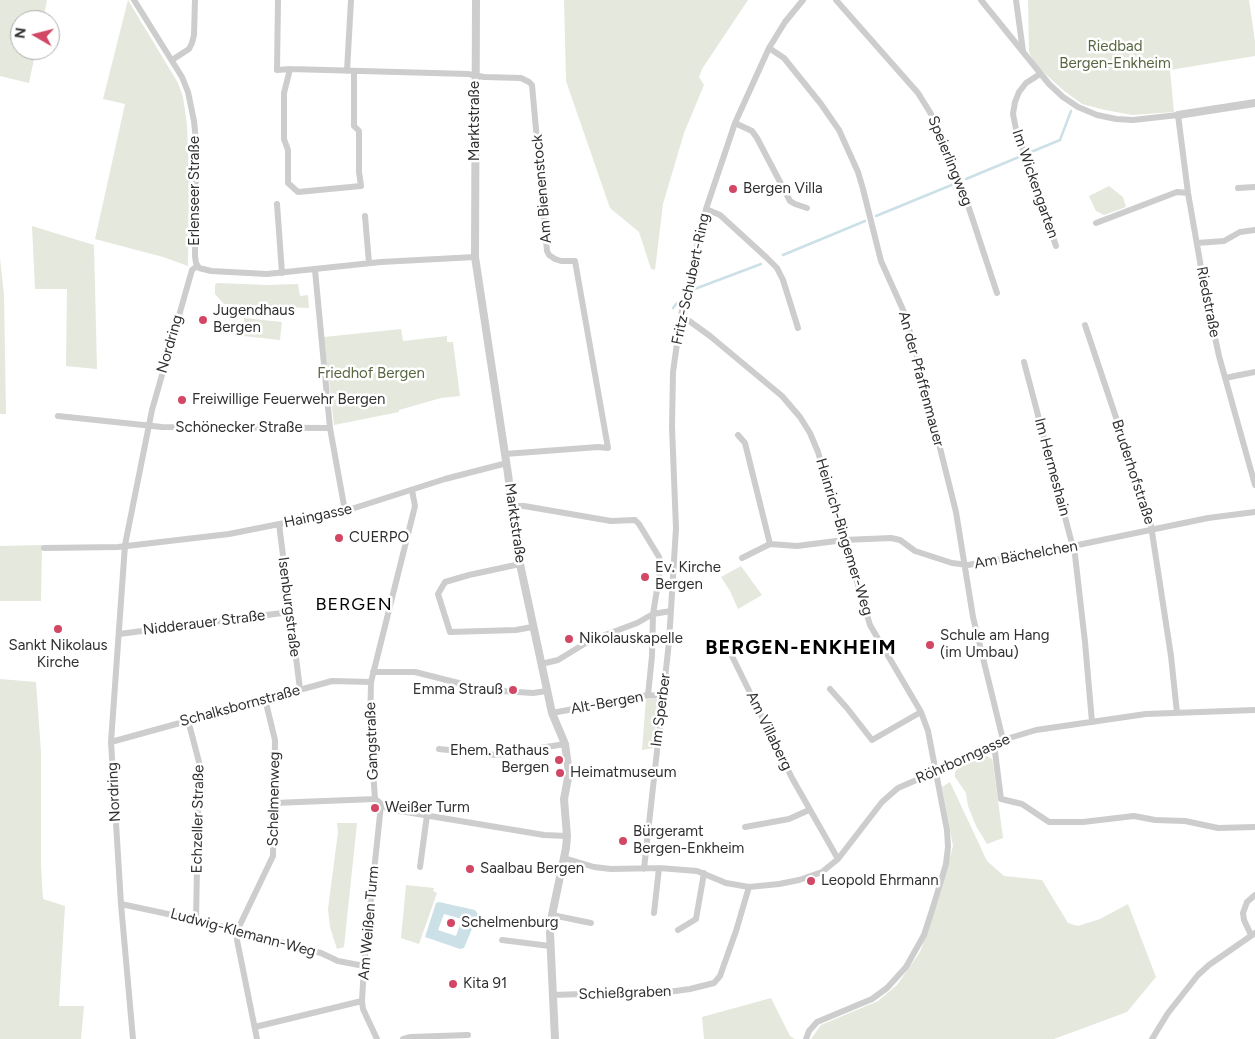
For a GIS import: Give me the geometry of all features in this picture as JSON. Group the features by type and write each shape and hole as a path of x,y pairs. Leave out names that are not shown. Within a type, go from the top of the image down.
{"street":[{"name":"Erlenseer Straße","path":"134,0 182,77 188,92 194,122 196,178 195,256 197,266 211,271 242,274 282,273 368,263 476,257"},
{"path":"172,60 189,49 192,43 195,0"},
{"path":"278,0 277,70 468,74 475,76"},
{"path":"290,69 284,93 284,139 288,150 288,183 298,192 361,186 359,131 354,126 350,71 352,0"},
{"name":"Marktstraße","path":"476,0 476,257 520,564 552,713 565,744 569,773 564,799 567,836 552,915 550,946 555,1039"},
{"name":"Fritz-Schubert-Ring","path":"671,611 676,528 672,458 674,358 680,315 706,209 734,122 769,48 785,22 803,0"},
{"name":"Speierlingweg","path":"836,0 918,93 936,122 948,147 997,293"},
{"path":"981,0 1023,54 1063,97 1078,107 1097,115 1133,120 1255,103"},
{"path":"1016,0 1023,54"},
{"name":"An der Pfaffenmauer","path":"769,48 784,58 821,104 838,130 864,189 881,261 904,312 914,343 956,512 982,659 1002,740"},
{"name":"Im Wickengarten","path":"1040,74 1026,83 1019,92 1013,114 1016,130 1056,246"},
{"name":"Am Bienenstock","path":"475,76 521,78 532,85 547,251 555,259 575,261 608,448 598,447 505,454"},
{"name":"Riedstraße","path":"1178,115 1188,193 1210,313 1225,378 1255,485"},
{"path":"734,122 752,132 757,138 790,201 807,208"},
{"path":"1238,188 1255,187"},
{"path":"1096,223 1177,192 1188,193"},
{"path":"277,204 282,273"},
{"path":"706,209 720,215 777,268 783,280 798,328"},
{"path":"365,216 368,263"},
{"path":"1197,243 1224,241 1240,232 1255,230"},
{"name":"Nordring","path":"134,1039 121,904 111,742 125,545 148,425 192,270 197,266"},
{"path":"314,270 330,428 345,511"},
{"name":"Heinrich-Bingemer-Weg","path":"680,315 705,331 782,396 800,417 810,433 818,452 873,632 921,712 928,731 947,830 946,864 924,935 906,966 887,988 872,999 817,1022 809,1030 806,1039"},
{"name":"Bruderhofstraße","path":"1085,325 1150,520 1171,656 1176,713"},
{"name":"Im Hermeshain","path":"1024,362 1073,546 1085,642 1092,722"},
{"path":"1225,378 1255,372"},
{"path":"58,416 148,425"},
{"name":"Schönecker Straße","path":"148,425 162,427 330,428"},
{"path":"738,435 744,443 770,544 742,558"},
{"name":"Haingasse","path":"125,545 229,534 345,511 506,463"},
{"name":"Gangstraße","path":"412,490 415,506 370,682 370,728 375,799 388,809 544,835 567,836"},
{"name":"Im Sperber","path":"513,506 524,506 611,521 635,520 659,558 661,565 653,614 652,656 648,695"},
{"name":"Am Bächelchen","path":"770,544 797,546 844,540 896,538 915,551 952,563 974,565 1208,518 1255,512"},
{"name":"Isenburgstraße","path":"278,524 300,689"},
{"path":"44,548 118,547 125,545"},
{"path":"520,564 445,582 438,594 440,606 445,614 450,632 516,630 532,627"},
{"path":"541,664 558,660 589,641 636,623 653,614 671,611"},
{"name":"Im Sperber","path":"644,868 671,611"},
{"name":"Nidderauer Straße","path":"119,634 290,612"},
{"name":"Am Villaberg","path":"729,650 792,778 838,859"},
{"path":"373,672 415,672 486,690 533,693 547,691"},
{"name":"Schalksbornstraße","path":"111,742 332,681 370,682"},
{"path":"830,689 872,740 921,712"},
{"name":"Alt-Bergen","path":"552,713 648,695 663,696"},
{"name":"Schelmenweg","path":"237,931 273,856 275,740 265,699"},
{"name":"Röhrborngasse","path":"564,858 594,867 611,869 683,869 704,873 726,883 749,887 799,880 822,872 838,859 888,796 907,783 962,762 1002,740 1036,730 1146,714 1255,710"},
{"name":"Echzeller Straße","path":"188,720 199,762 196,920"},
{"path":"438,749 496,755 565,744"},
{"path":"994,744 1002,798 1026,806 1049,822 1083,822 1134,816 1156,820 1185,821 1218,828 1255,827"},
{"path":"274,803 375,799"},
{"name":"Am Weißen Turm","path":"377,1039 363,1008 362,1001 364,966 382,805"},
{"path":"745,827 789,818 809,810"},
{"path":"420,867 427,815"},
{"path":"654,913 659,868"},
{"path":"678,930 696,919 704,873"},
{"name":"Schießgraben","path":"552,995 646,995 690,989 714,983 720,976 749,887"},
{"path":"1152,1039 1168,1013 1198,975 1253,934 1244,920 1243,913 1247,902 1255,895"},
{"name":"Ludwig-Klemann-Weg","path":"121,904 196,920 321,953 338,961 364,966"},
{"path":"552,915 591,923"},
{"path":"237,931 237,940 258,1039"},
{"path":"502,940 550,946"},
{"path":"255,1026 362,1001"},
{"path":"403,1039 411,1037 468,1035"}],"green space":[{"path":"0,0 47,0 45,10 10,10 10,60 34,60 29,83 0,76"},
{"path":"128,0 178,83 183,97 187,125 189,180 188,266 163,257 95,239 125,104 103,99"},
{"path":"564,0 748,0 702,69 699,77 704,85 684,133 663,204 655,270 651,269 639,232 610,208 566,81"},
{"name":"Riedbad Bergen-Enkheim","path":"1028,0 1249,0 1255,41 1255,56 1170,70 1174,112 1132,115 1105,110 1082,104 1063,90 1033,60 1029,52"},
{"path":"1109,186 1123,197 1126,207 1104,215 1096,211 1089,196"},
{"path":"32,226 94,245 97,369 66,366 67,289 35,289"},
{"path":"0,258 4,295 6,414 0,414"},
{"path":"217,283 298,284 300,296 308,295 309,308 224,304 215,294 215,285"},
{"path":"244,318 282,322 280,340 243,336"},
{"name":"Friedhof Bergen","path":"401,329 403,341 447,336 447,342 453,342 460,396 441,398 399,410 399,412 334,425 324,337"},
{"path":"42,545 41,601 0,601 0,546"},
{"path":"741,566 762,595 738,609 721,577"},
{"path":"0,679 36,682 41,752 41,866 43,899 65,906 59,1006 84,1006 81,1039 0,1039"},
{"path":"646,698 657,699 659,704 653,748 642,750"},
{"path":"987,756 992,759 993,763 1003,838 987,844 976,826 968,806 966,793 955,777 955,772 958,768"},
{"path":"950,782 987,861 1004,876 1042,880 1068,923 1078,926 1100,919 1128,904 1156,977 1127,1012 1054,1039 811,1039 821,1025 878,1001 897,985 920,952 938,901 953,846 942,787"},
{"path":"337,823 357,823 344,947 337,949 330,927 328,909 338,832"},
{"path":"406,885 434,888 433,891 437,893 419,944 401,938"},
{"path":"771,998 790,1036 795,1039 704,1039 702,1017"}],"water":[{"path":"439,902 475,910 478,914 464,948 460,949 425,937 436,903","holes":["444,914 462,919 456,936 438,930"]}],"waterway":[{"path":"1031,152 1060,140 1071,111"},
{"path":"966,179 1019,157"},
{"path":"876,216 954,184"},
{"path":"783,255 865,221"},
{"path":"692,290 761,264"},
{"path":"673,308 677,303"}],"place":[{"name":"Bergen Villa","path":"733,189"},
{"name":"Jugendhaus Bergen","path":"203,320"},
{"name":"Freiwillige Feuerwehr Bergen","path":"182,400"},
{"name":"CUERPO","path":"339,538"},
{"name":"Ev. Kirche Bergen","path":"645,577"},
{"name":"Sankt Nikolaus Kirche","path":"58,629"},
{"name":"Nikolauskapelle","path":"569,639"},
{"name":"Schule am Hang (im Umbau)","path":"930,645"},
{"name":"Emma Strauß","path":"513,690"},
{"name":"Ehem. Rathaus Bergen","path":"559,760"},
{"name":"Heimatmuseum","path":"560,773"},
{"name":"Weißer Turm","path":"375,808"},
{"name":"Bürgeramt Bergen-Enkheim","path":"623,841"},
{"name":"Saalbau Bergen","path":"470,869"},
{"name":"Leopold Ehrmann","path":"811,881"},
{"name":"Schelmenburg","path":"451,923"},
{"name":"Kita 91","path":"453,984"}],"district":[{"name":"BERGEN","path":"354,605"},
{"name":"BERGEN-ENKHEIM","path":"801,648"}]}
